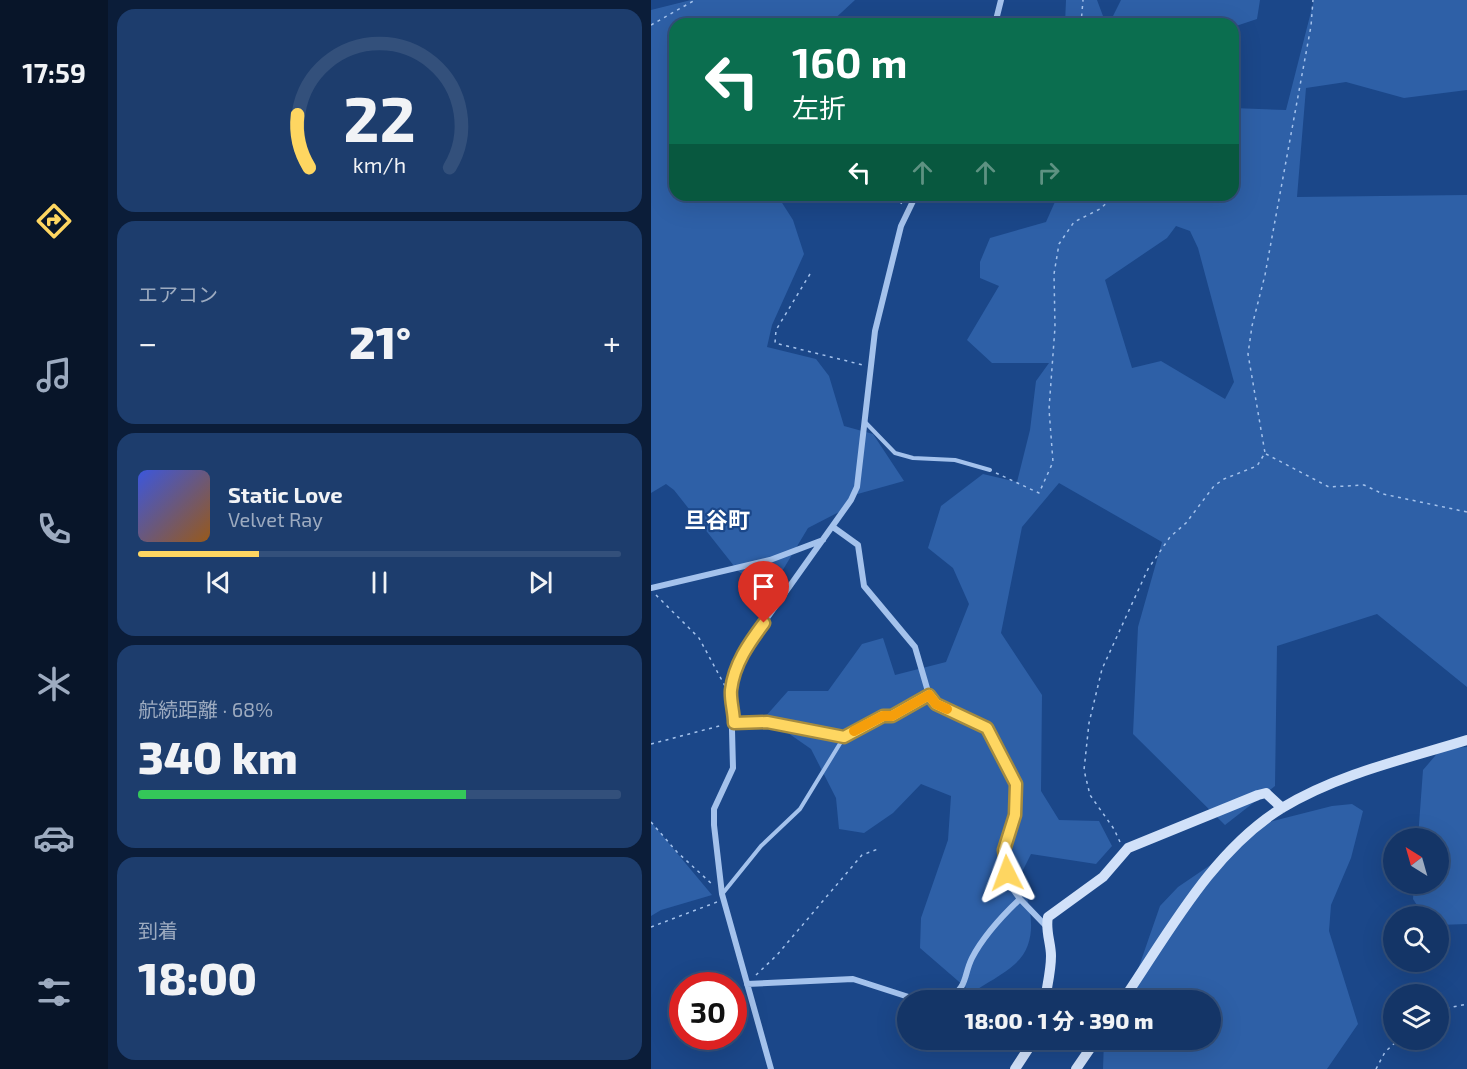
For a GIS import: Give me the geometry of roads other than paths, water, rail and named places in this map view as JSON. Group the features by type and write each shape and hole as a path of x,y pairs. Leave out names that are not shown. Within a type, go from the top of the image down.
{"street":[{"path":"996,18 1001,0"},
{"path":"744,972 722,894 714,825 714,809 733,768 734,723 731,695 735,674 745,649 833,526 857,487 869,367 881,304 907,212 913,201"},
{"path":"833,526 858,544 864,586 915,647 929,695 936,704 987,728 1016,784 1016,808 1003,861 1010,885 1046,926 1051,938 1051,960 1046,990"},
{"path":"651,589 770,560 823,540"},
{"path":"1129,990 1218,865 1237,843 1282,808 1351,776 1467,740"},
{"path":"1046,926 1048,917 1103,877 1125,852 1142,840 1259,795 1266,794 1272,797 1282,808"},
{"path":"957,990 966,981 971,960 998,920 1020,899"},
{"path":"771,1069 747,984 853,979 897,993"},
{"path":"1015,1069 1027,1050"},
{"path":"1076,1069 1089,1050"}],"lane":[{"path":"865,421 895,453 913,458 955,460 990,470"},
{"path":"722,894 761,846 800,809 844,737 883,716 892,716 929,695"},
{"path":"734,723 767,722 844,737"}],"district":[{"name":"旦谷町","path":"717,519"}]}
